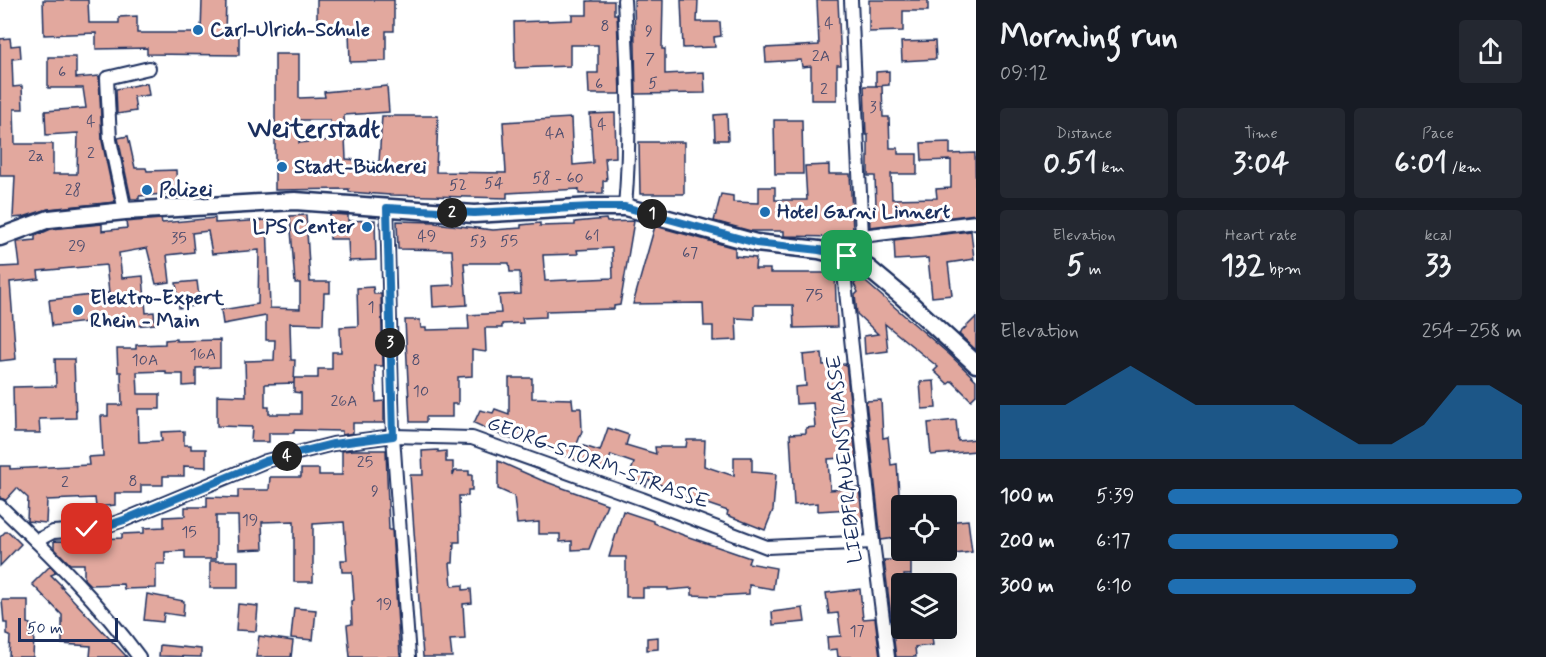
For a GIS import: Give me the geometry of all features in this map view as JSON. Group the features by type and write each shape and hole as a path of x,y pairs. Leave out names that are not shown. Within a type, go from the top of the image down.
{"street":[{"path":"624,0 629,106 625,207"},
{"path":"851,0 862,236 976,222"},
{"path":"125,211 110,140 107,78 149,68"},
{"path":"0,237 49,219 125,211 295,201 474,213 625,207 756,243 819,250 850,258 868,268 904,298 976,364"},
{"path":"387,208 393,436 409,657"},
{"name":"LIEBFRAUENSTRASSE","path":"862,236 844,273 873,542 888,657"},
{"name":"GEORG-STORM-STRASSE","path":"36,541 53,532 97,529 124,520 266,461 333,444 393,436 472,438 767,547 873,542"},
{"path":"0,506 107,617 139,657"}],"building":[{"path":"43,0 88,0 89,23 119,23 119,17 137,16 137,33 201,33 202,0 226,0 225,33 239,33 239,55 147,54 147,48 96,49 96,33 44,35"},
{"path":"317,0 394,0 394,31 386,31 386,61 350,62 349,31 317,31"},
{"path":"634,0 663,0 662,49 665,49 665,74 704,72 705,93 636,94"},
{"path":"681,0 698,0 697,22 720,22 721,36 714,37 715,47 683,48"},
{"path":"817,0 838,0 841,65 837,65 837,100 811,100 811,66 802,67 801,60 766,62 765,48 819,45"},
{"path":"869,0 928,0 928,11 903,11 903,31 869,32"},
{"path":"587,1 614,1 614,14 617,14 620,94 589,94 588,73 598,73 598,45 570,45 570,66 515,68 514,22 572,20 572,15 587,15"},
{"path":"10,38 11,46 20,45 21,58 12,59 13,87 22,86 23,109 14,109 15,144 53,144 53,174 77,174 78,133 46,135 45,111 86,108 83,88 48,88 48,57 76,57 76,78 99,76 102,141 115,202 48,209 13,218 15,176 0,176 0,39"},
{"path":"935,41 936,59 902,61 901,42"},
{"path":"275,54 299,54 299,98 325,97 324,92 387,86 389,112 344,115 346,159 379,162 382,116 438,116 436,172 506,173 503,122 571,118 573,165 593,163 590,114 615,113 616,157 605,158 607,180 603,181 603,193 579,194 579,189 507,193 507,198 390,195 349,192 349,189 275,190","holes":["299,120 330,120 331,140 299,143"]},
{"path":"889,71 889,85 876,86 876,72"},
{"path":"147,83 149,95 134,97 136,111 117,114 116,89"},
{"path":"864,86 882,86 883,117 889,117 890,148 898,148 898,154 917,154 917,174 891,174 892,199 937,198 936,189 951,188 951,160 922,161 921,143 950,142 950,154 975,153 976,214 870,227 869,207 876,206 875,176 868,176 868,135 866,135"},
{"path":"727,114 728,140 715,140 714,115"},
{"path":"774,120 802,120 803,174 775,174"},
{"path":"128,136 135,168 146,168 147,171 176,170 177,193 139,196 139,199 131,199 118,138"},
{"path":"639,142 684,142 684,194 640,194"},
{"path":"829,165 829,174 850,174 852,236 835,237 833,233 833,237 784,236 784,231 751,231 714,221 721,194 733,196 733,202 759,203 759,187 775,187 775,200 807,200 805,166"},
{"path":"330,214 348,215 348,221 375,220 376,260 349,261 348,239 330,239"},
{"path":"306,215 310,282 330,282 330,293 324,293 323,324 290,323 291,360 295,360 294,378 318,378 318,369 332,369 332,352 341,352 340,327 358,326 357,288 373,287 374,294 381,294 383,366 375,366 376,402 384,401 384,423 353,423 353,433 342,435 342,431 294,430 294,433 269,433 269,442 251,442 252,427 217,426 217,395 246,396 245,361 274,360 275,340 266,340 266,316 223,324 221,310 258,304 259,250 212,254 208,231 192,233 194,252 167,255 170,282 156,284 147,248 119,253 122,278 143,276 146,313 154,312 155,324 122,327 121,318 52,326 49,300 109,293 106,265 38,271 39,279 10,282 16,359 0,361 0,267 20,266 17,242 35,240 35,236 51,229 102,224 102,231 127,228 126,222 161,219 162,223 215,218 215,223 267,220 270,308 300,309 300,283 295,283 290,216","holes":["294,383 294,392 301,393 301,414 269,414 269,407 265,407 265,384"]},
{"path":"606,219 607,222 634,221 620,305 614,306 614,309 546,311 546,317 522,318 523,323 502,324 502,328 485,328 486,352 472,350 472,376 458,377 458,404 452,404 452,417 426,417 426,422 410,422 405,320 420,320 421,328 426,328 426,330 469,329 468,315 501,313 499,295 521,294 520,272 510,272 509,263 464,263 467,305 433,307 432,286 454,285 452,250 398,249 397,221 435,222 493,230 521,228 521,225 540,223 540,226 575,225 575,222","holes":["612,248 613,278 545,281 543,255 578,254 577,250"]},
{"path":"655,226 735,248 735,256 756,258 755,269 770,269 770,273 835,273 837,327 794,328 793,305 754,305 754,319 736,318 737,340 713,341 713,326 704,326 703,303 633,304"},
{"path":"971,231 974,259 948,263 952,295 932,297 928,258 895,260 894,240"},
{"path":"861,278 976,380 976,395 971,400 952,381 948,384 934,371 938,367 885,324 888,351 865,354 864,336 878,334 857,314 855,295 858,292 854,284"},
{"path":"197,281 200,305 179,308 176,283"},
{"path":"976,317 976,350 959,334"},
{"path":"176,339 176,341 220,340 220,367 196,368 196,385 183,386 183,374 166,374 166,371 137,372 138,394 160,394 160,409 138,409 139,442 162,441 161,432 184,431 184,445 191,445 191,449 206,449 206,467 184,466 184,476 163,476 163,485 141,485 141,493 115,493 115,505 96,507 95,498 47,500 46,523 27,521 28,498 17,488 6,500 0,498 0,466 10,466 10,469 89,465 88,457 103,456 101,416 108,416 108,405 122,405 121,372 118,372 117,349 136,349 136,345 165,344 165,340"},
{"path":"822,353 823,365 846,364 856,457 828,459 830,490 859,488 863,522 852,523 851,509 818,511 818,503 794,505 790,434 806,433 806,428 815,427 813,403 796,404 795,387 806,386 803,355"},
{"path":"55,359 74,359 76,418 39,419 40,433 14,433 13,387 56,386"},
{"path":"509,378 532,378 532,398 572,399 573,408 581,408 582,431 577,444 600,451 608,428 629,435 626,445 656,454 655,447 686,447 687,440 705,440 704,466 734,476 734,457 752,457 752,472 776,474 773,510 765,530 727,515 728,511 675,493 676,491 648,480 646,486 632,481 635,472 631,471 634,463 611,455 605,472 522,439 521,442 505,437 474,423 480,410 493,413 495,409 509,414"},
{"path":"934,381 936,408 922,409 920,382"},
{"path":"881,400 883,438 888,437 891,465 897,464 899,495 891,495 891,539 881,540 866,401"},
{"path":"956,420 958,441 976,439 976,451 931,455 928,423"},
{"path":"386,450 389,530 392,530 400,657 350,657 347,625 352,624 351,601 354,600 352,572 342,572 341,560 347,560 344,522 313,524 313,582 294,582 294,521 262,522 263,549 239,550 238,516 216,516 216,559 185,559 185,551 165,552 165,564 156,564 156,588 124,589 123,584 90,585 84,579 84,564 70,564 54,548 54,541 97,542 97,539 122,538 122,534 144,533 144,528 164,527 164,517 185,516 185,507 207,507 207,497 238,498 238,490 269,490 270,477 301,477 301,469 319,469 319,475 342,475 342,451"},
{"path":"438,450 438,452 446,451 446,462 453,462 453,476 455,471 469,471 469,475 472,475 472,490 468,490 468,496 459,496 460,542 454,542 453,563 450,563 452,586 463,585 463,590 471,589 472,603 463,604 465,639 450,640 452,657 423,657 410,475 423,475 422,451"},
{"path":"498,461 541,480 607,504 589,549 572,550 572,541 560,542 560,534 539,534 539,522 517,524 514,496 498,489"},
{"path":"623,511 750,558 748,563 776,568 773,589 749,585 749,594 716,596 692,595 692,588 668,590 668,588 643,588 643,597 626,597 626,557 609,557"},
{"path":"968,520 972,552 957,554 957,521"},
{"path":"5,532 9,532 21,544 0,566 0,537"},
{"path":"884,560 911,561 911,573 891,573 891,617"},
{"path":"210,561 238,561 238,588 210,588"},
{"path":"50,566 56,573 51,575 63,587 61,587 127,657 90,657 91,646 62,644 62,615 32,584"},
{"path":"860,589 863,619 875,618 880,657 838,657 837,649 828,650 827,637 841,636 838,613 829,614 826,593"},
{"path":"147,594 184,601 183,616 164,613 163,622 144,620"},
{"path":"2,600 28,600 30,636 34,636 33,657 9,657 10,636 7,635 7,623 4,623"},
{"path":"238,604 258,606 256,631 236,630"},
{"path":"294,608 316,610 313,640 291,638"},
{"path":"803,608 805,622 773,625 772,612"},
{"path":"259,636 293,641 291,657 256,657"},
{"path":"658,637 658,649 647,650 647,638"},
{"path":"894,639 932,639 933,645 915,647 916,657 896,657"},
{"path":"160,645 201,649 201,657 159,656"}],"place":[{"name":"Carl-Ulrich-Schule","path":"198,30"},
{"name":"Stadt-Bücherei","path":"282,167"},
{"name":"Polizei","path":"147,190"},
{"name":"Hotel Garni Linnert","path":"765,212"},
{"name":"LPS Center","path":"367,227"},
{"name":"Elektro-Expert Rhein - Main","path":"78,310"}],"district":[{"name":"Weiterstadt","path":"314,130"}],"route":[{"path":"87,529 97,529 124,520 266,461 333,444 393,436 387,208 474,213 625,207 728,237 847,256"}]}
